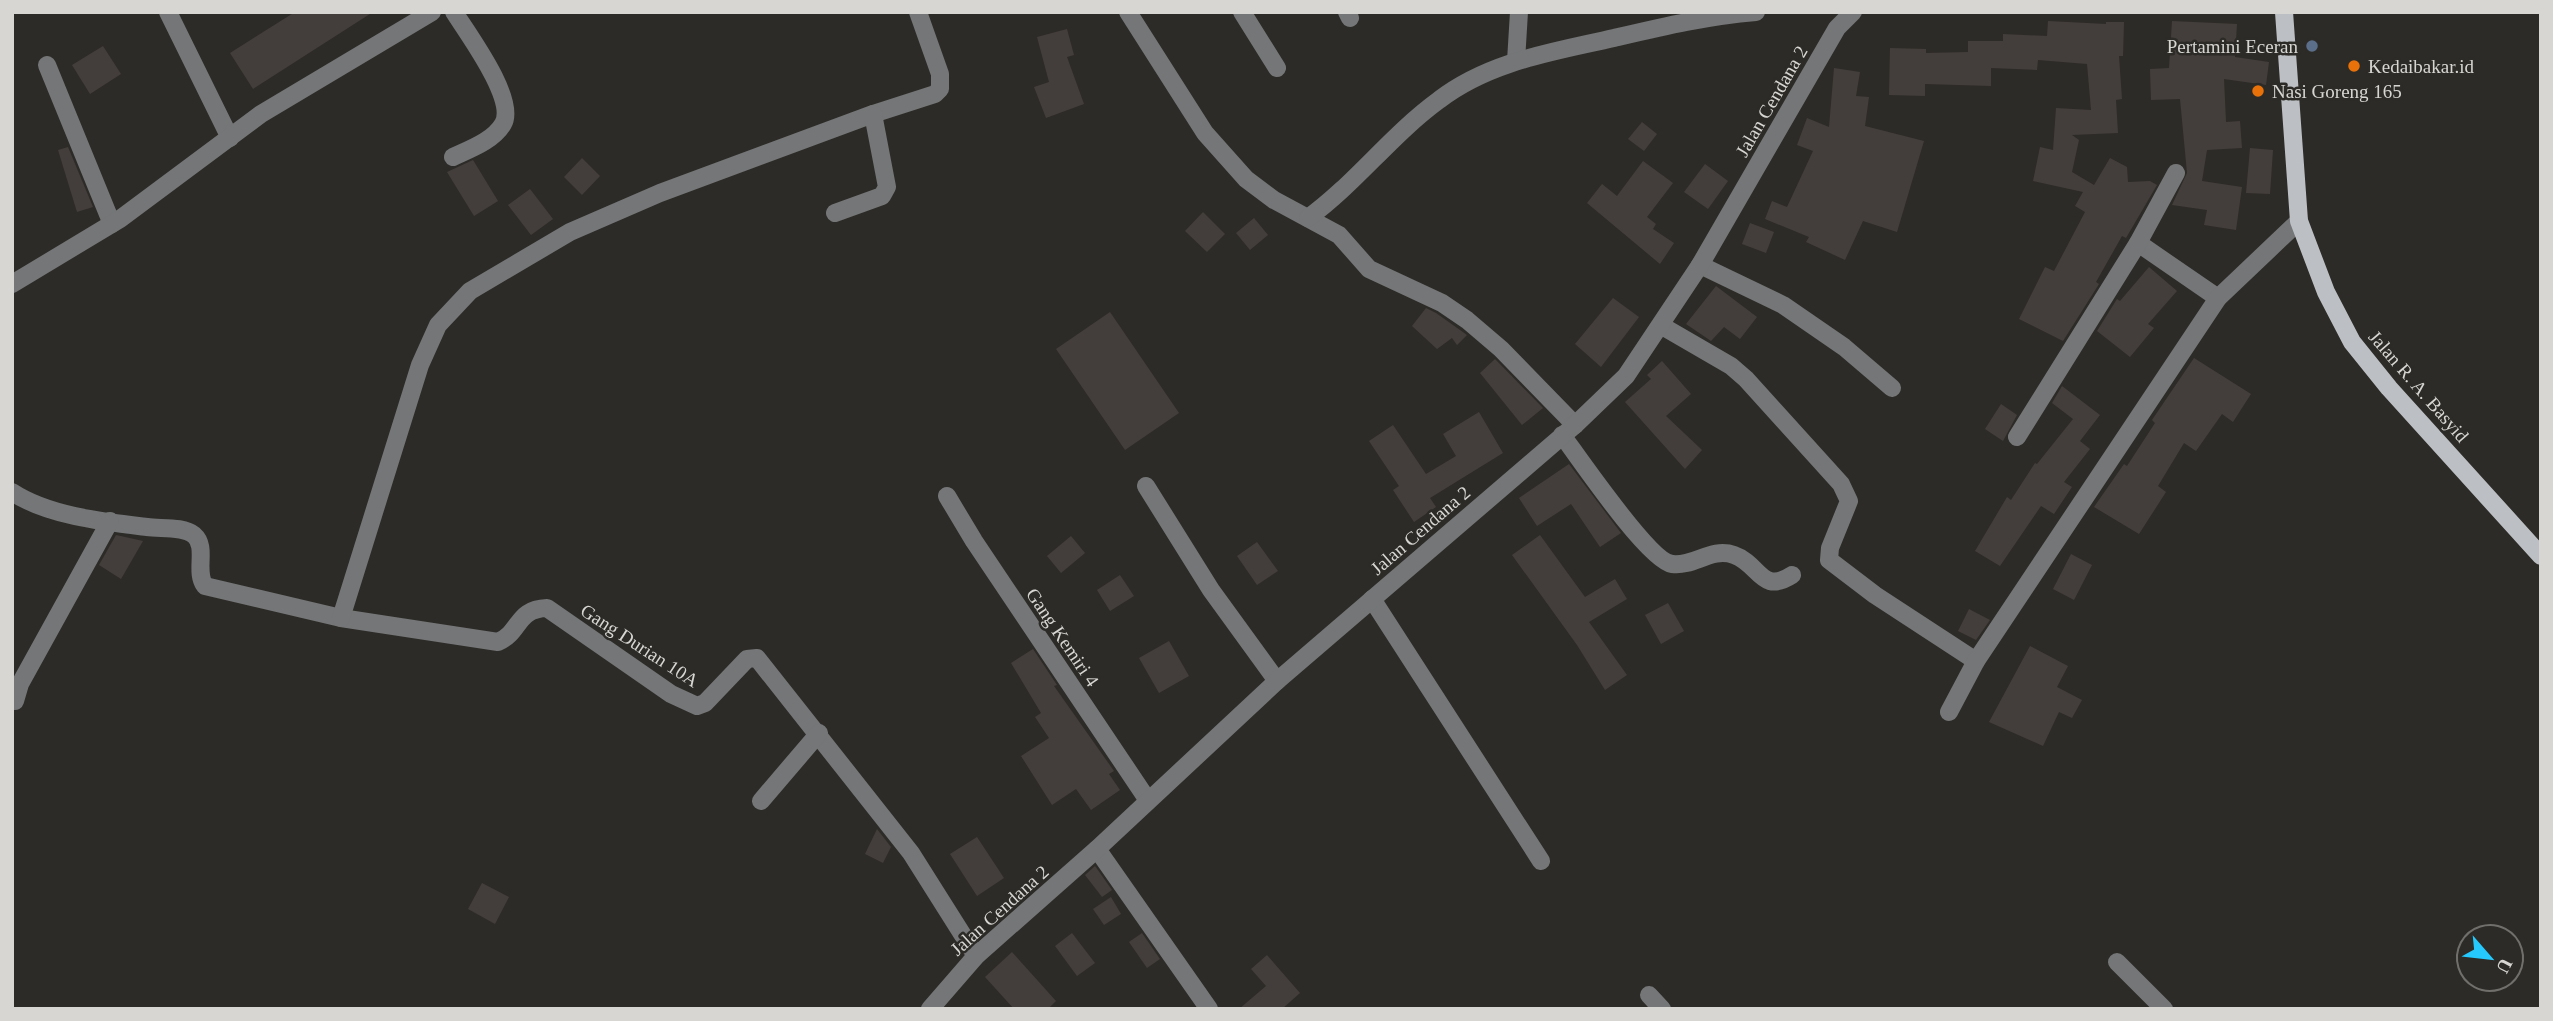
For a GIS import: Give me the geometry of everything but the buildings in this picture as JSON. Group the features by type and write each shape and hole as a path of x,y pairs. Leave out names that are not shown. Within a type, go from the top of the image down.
{"main road":[{"name":"Jalan R. A. Basyid","path":"2284,12 2299,221 2326,292 2352,342 2389,388 2541,556"}],"street":[{"path":"168,12 230,138"},
{"path":"12,284 112,224 261,114 432,12"},
{"path":"453,157 481,144 502,124 506,113 496,82 454,12"},
{"path":"12,492 51,509 110,521 183,530 194,535 200,543 200,579 214,590 341,618 420,365 438,325 470,290 569,232 660,193 873,114 935,94 940,89 940,74 918,12"},
{"path":"1128,12 1205,133 1246,179 1275,200 1339,235 1369,269 1442,303 1501,349 1569,430 1611,502 1660,559 1679,564 1716,552 1730,553 1743,558 1771,583 1779,583 1791,575"},
{"path":"1241,12 1277,68"},
{"path":"1516,61 1519,12"},
{"path":"1308,218 1337,197 1396,136 1440,99 1479,75 1516,61 1715,15 1756,12"},
{"name":"Jalan Cendana 2","path":"930,1009 976,956 1097,849 1147,799 1277,681 1569,430 1626,376 1662,326 1700,265 1838,28 1853,12"},
{"path":"47,65 112,224"},
{"path":"835,213 882,196 887,187 873,114"},
{"path":"2017,437 2138,243 2176,173"},
{"path":"1949,712 1976,661 2218,298 2299,221"},
{"path":"2138,243 2218,298"},
{"path":"1700,265 1783,306 1844,347 1892,388"},
{"path":"1662,326 1731,366 1746,379 1841,484 1849,501 1830,548 1829,560 1875,595 1976,661"},
{"path":"1146,486 1211,590 1277,681"},
{"name":"Gang Kemiri 4","path":"947,496 974,541 1147,799"},
{"path":"15,701 20,684 110,521"},
{"path":"1372,599 1541,861"},
{"name":"Gang Durian 10A","path":"341,618 498,642 507,638 524,615 533,608 547,608 671,694 697,706 705,704 747,659 757,658 819,733 911,853 976,956"},
{"path":"761,801 819,733"},
{"path":"1097,849 1209,1009"},
{"path":"2117,961 2164,1009"},
{"path":"1649,995 1662,1009"}],"place":[{"name":"Pertamini Eceran","path":"2312,46"},
{"name":"Kedaibakar.id","path":"2354,66"},
{"name":"Nasi Goreng 165","path":"2258,91"}]}
